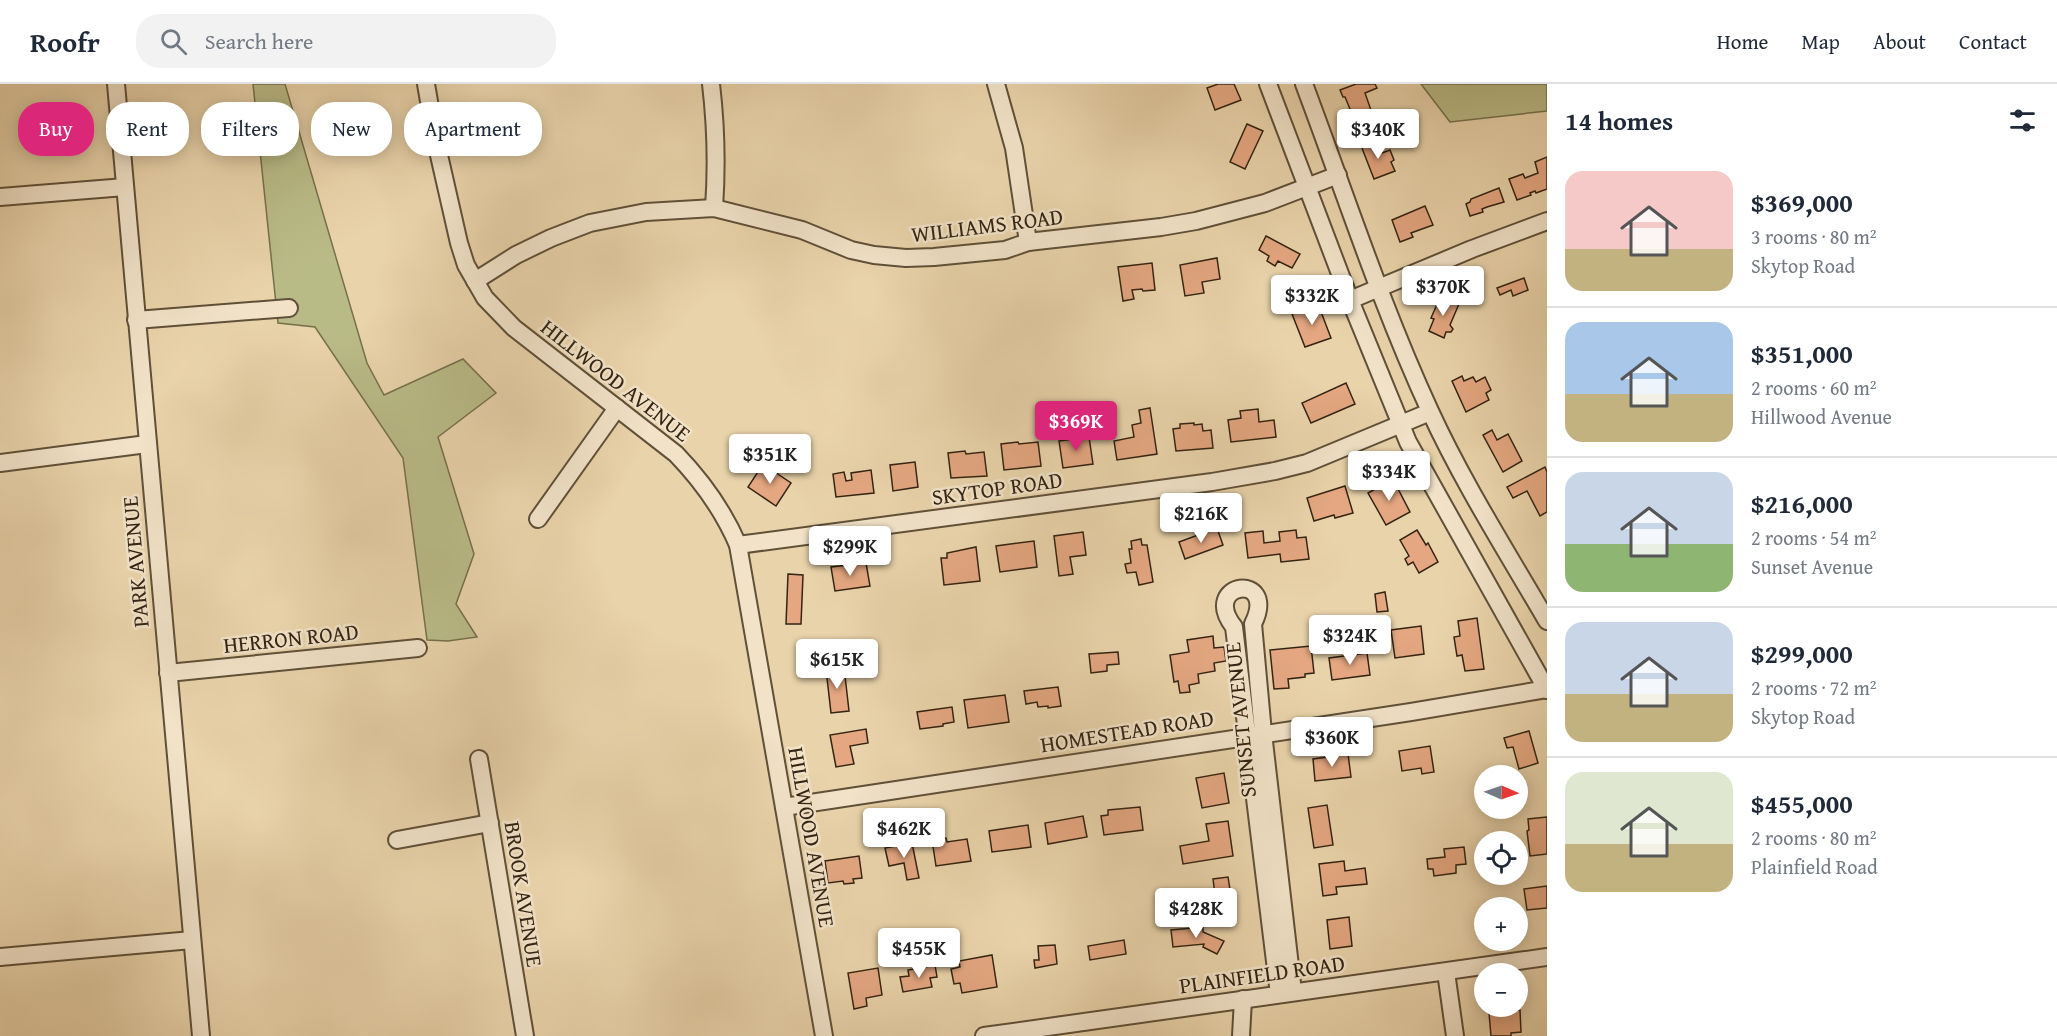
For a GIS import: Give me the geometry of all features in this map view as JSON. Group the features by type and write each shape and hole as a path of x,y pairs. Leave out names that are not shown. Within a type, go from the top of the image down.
{"street":[{"name":"PARK AVENUE","path":"116,84 201,1036"},
{"name":"HILLWOOD AVENUE","path":"426,84 436,142 459,243 466,265 485,298 514,328 676,454 696,475 718,505 738,545 824,1036"},
{"path":"711,84 716,122 717,165 714,208"},
{"path":"996,84 1014,148 1028,242"},
{"path":"1268,84 1400,425 1428,481 1547,689"},
{"path":"1304,84 1379,287 1430,412 1547,621"},
{"name":"WILLIAMS ROAD","path":"475,281 516,255 591,223 646,212 714,208 793,228 851,250 874,255 906,258 944,256 1005,250 1028,242 1161,228 1196,221 1265,203 1338,175"},
{"path":"0,197 124,187"},
{"path":"1350,300 1472,249 1547,221"},
{"path":"136,320 289,308"},
{"path":"538,519 617,408"},
{"name":"SKYTOP ROAD","path":"738,545 1212,482 1275,471 1307,463 1430,412"},
{"path":"0,463 147,444"},
{"name":"SUNSET AVENUE","path":"1255,734 1253,624 1258,603 1254,592 1241,587 1230,592 1225,609 1234,627 1255,734 1286,993"},
{"name":"HERRON ROAD","path":"168,673 418,648"},
{"name":"HOMESTEAD ROAD","path":"784,807 1411,712 1547,689"},
{"name":"BROOK AVENUE","path":"480,759 525,1036"},
{"path":"397,840 490,823"},
{"path":"0,957 192,940"},
{"name":"PLAINFIELD ROAD","path":"984,1036 1547,957"},
{"path":"1446,972 1455,1036"},
{"path":"1241,1036 1243,999"}],"green space":[{"path":"253,84 285,84 290,102 255,102"},
{"path":"1421,84 1547,84 1547,111 1450,122"},
{"path":"299,132 367,363 384,395 463,359 496,393 438,437 474,554 456,604 477,637 448,641 427,640 403,458 315,327 278,323 261,156 299,156"}],"building":[{"path":"1218,84 1234,84 1241,100 1215,110 1207,88"},
{"path":"1356,84 1375,84 1377,88 1365,93 1373,116 1352,124 1347,110 1350,109 1340,90"},
{"path":"1247,124 1263,131 1245,169 1230,162"},
{"path":"1368,140 1370,146 1379,143 1382,153 1390,150 1394,160 1391,162 1395,171 1374,179 1360,143"},
{"path":"1547,157 1547,189 1536,193 1535,191 1517,200 1509,179 1523,174 1525,178 1538,173 1535,162"},
{"path":"1499,188 1504,202 1482,209 1483,212 1470,216 1466,204 1471,199"},
{"path":"1425,206 1433,225 1411,233 1413,237 1400,242 1392,220"},
{"path":"1266,236 1300,254 1292,268 1278,261 1275,266 1267,261 1269,256 1259,250"},
{"path":"1217,258 1220,279 1202,282 1204,293 1185,296 1180,265"},
{"path":"1152,263 1155,290 1132,290 1134,299 1123,301 1118,267"},
{"path":"1524,278 1528,290 1513,296 1511,290 1500,295 1497,288"},
{"path":"1445,298 1459,304 1450,325 1453,329 1451,332 1446,332 1444,338 1429,331 1434,319 1431,318 1439,300"},
{"path":"1318,304 1331,338 1305,347 1292,314"},
{"path":"1462,376 1464,381 1473,377 1476,382 1485,377 1491,390 1486,393 1489,400 1466,412 1452,381"},
{"path":"1346,383 1355,404 1311,423 1302,403"},
{"path":"1150,408 1157,454 1117,460 1114,441 1134,437 1132,425 1141,423 1139,410"},
{"path":"1258,409 1259,422 1274,420 1276,437 1231,442 1228,420 1241,418 1240,411"},
{"path":"1194,423 1194,425 1202,424 1203,431 1211,430 1213,448 1176,451 1173,429 1180,428 1180,424"},
{"path":"1492,430 1497,440 1508,434 1522,461 1503,472 1483,435"},
{"path":"1089,437 1093,464 1063,468 1059,441"},
{"path":"1018,442 1019,444 1038,442 1041,466 1004,470 1001,444"},
{"path":"965,451 966,454 984,452 987,476 951,478 948,453"},
{"path":"915,462 918,487 893,491 890,465"},
{"path":"763,464 791,483 776,506 748,487"},
{"path":"1545,467 1547,512 1540,516 1527,491 1513,498 1507,487"},
{"path":"871,470 874,493 836,497 833,474 844,472 846,481 852,480 851,473"},
{"path":"1393,479 1410,512 1386,525 1368,493"},
{"path":"1345,486 1353,513 1335,518 1334,515 1314,521 1307,498"},
{"path":"1217,528 1223,545 1185,559 1179,542"},
{"path":"1296,530 1297,538 1306,537 1309,559 1281,562 1280,554 1248,558 1245,533 1263,531 1264,543 1280,541 1279,532"},
{"path":"1417,530 1426,545 1428,543 1438,562 1419,573 1413,562 1408,565 1405,559 1409,556 1400,540"},
{"path":"1083,532 1086,555 1070,557 1073,574 1059,576 1054,536"},
{"path":"1141,539 1142,545 1147,545 1153,582 1139,585 1136,572 1127,573 1125,564 1131,563 1129,549 1132,549 1131,541"},
{"path":"1034,541 1037,567 1000,572 996,546"},
{"path":"976,547 980,581 944,585 941,558 947,558 947,553"},
{"path":"866,563 870,586 835,591 831,567"},
{"path":"788,574 803,575 801,624 786,624"},
{"path":"1385,592 1388,611 1377,612 1375,594"},
{"path":"1477,618 1484,669 1465,671 1462,655 1457,656 1454,637 1460,636 1458,621"},
{"path":"1421,626 1424,654 1395,658 1391,630"},
{"path":"1213,636 1214,648 1224,647 1226,661 1214,663 1215,671 1198,674 1199,683 1189,685 1190,692 1180,693 1178,681 1174,682 1170,655 1189,652 1187,640"},
{"path":"1311,646 1314,673 1305,674 1305,677 1288,679 1289,688 1274,689 1270,650"},
{"path":"1118,652 1119,664 1107,665 1107,671 1091,673 1089,654"},
{"path":"1367,653 1370,675 1332,680 1329,658"},
{"path":"844,667 849,711 831,713 826,669"},
{"path":"1058,687 1061,706 1048,708 1048,706 1038,707 1037,702 1026,704 1024,691"},
{"path":"1005,695 1009,722 968,728 964,700"},
{"path":"952,707 954,722 920,729 917,712"},
{"path":"866,729 868,743 850,746 854,764 836,767 830,735"},
{"path":"1529,731 1538,763 1528,766 1518,765 1513,747 1507,748 1504,738"},
{"path":"1430,746 1434,772 1422,774 1421,768 1402,771 1399,751"},
{"path":"1348,754 1351,777 1315,781 1313,759"},
{"path":"1224,773 1229,803 1202,808 1196,778"},
{"path":"1327,805 1333,845 1314,848 1308,808"},
{"path":"1140,807 1143,830 1104,835 1101,816 1108,815 1108,810"},
{"path":"1083,816 1087,837 1048,844 1045,823"},
{"path":"1547,817 1547,854 1530,856 1528,819"},
{"path":"1228,821 1233,856 1183,864 1180,846 1209,841 1206,824"},
{"path":"1028,825 1031,847 992,852 989,831"},
{"path":"946,838 947,842 967,839 971,861 936,866 932,840"},
{"path":"912,843 919,878 907,880 904,863 889,866 885,848"},
{"path":"1464,847 1466,864 1456,865 1456,873 1434,876 1433,869 1428,869 1427,859 1445,857 1444,849"},
{"path":"859,856 862,878 853,879 854,883 844,884 843,881 828,883 825,861"},
{"path":"1344,861 1345,871 1365,868 1367,884 1336,887 1337,894 1323,896 1319,864"},
{"path":"1228,877 1234,915 1218,918 1213,879"},
{"path":"1547,886 1547,908 1528,910 1528,897 1525,897 1524,889"},
{"path":"1349,917 1352,946 1330,949 1327,920"},
{"path":"1203,927 1203,932 1224,941 1217,954 1203,947 1204,944 1173,947 1171,930"},
{"path":"1124,940 1126,954 1090,960 1088,946"},
{"path":"1055,945 1057,964 1035,968 1034,960 1039,960 1038,946"},
{"path":"992,955 997,987 962,993 960,983 954,984 951,969 960,967 959,961"},
{"path":"935,965 937,977 930,978 932,987 903,992 900,977 909,976 908,970"},
{"path":"878,968 882,995 866,998 867,1006 854,1009 848,973"},
{"path":"1489,1017 1520,1017 1521,1032 1511,1033 1511,1036 1491,1036"}]}
